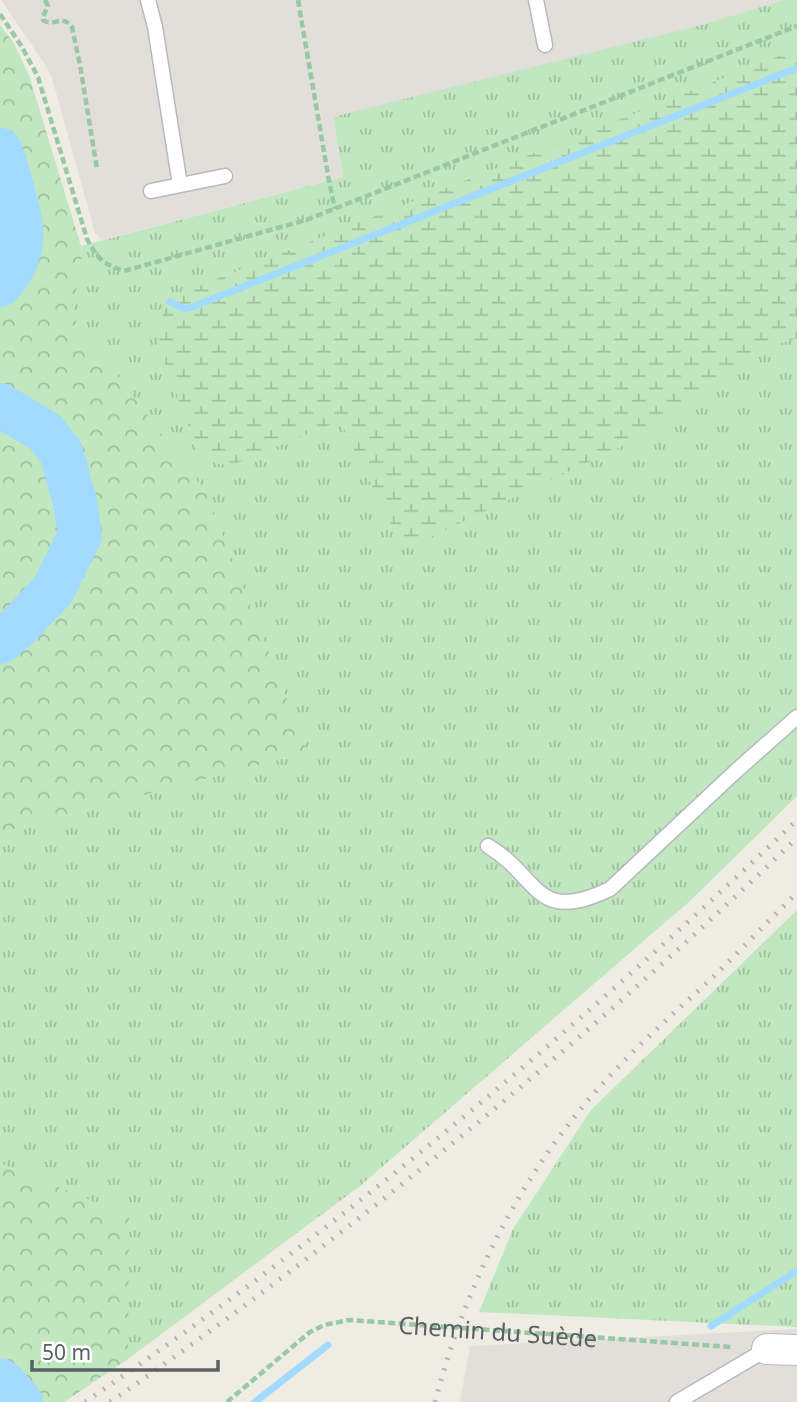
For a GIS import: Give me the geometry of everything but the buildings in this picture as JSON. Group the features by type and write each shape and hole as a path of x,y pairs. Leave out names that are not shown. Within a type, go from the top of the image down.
{"street":[{"path":"767,1349 797,1350"}],"lane":[{"path":"148,0 155,27 180,185"},
{"path":"536,0 545,45"},
{"path":"151,191 225,176"},
{"path":"488,846 509,862 539,893 554,901 570,902 592,898 610,889 797,717"},
{"path":"677,1402 767,1349"}],"path":[{"path":"45,0 48,6 43,20 46,23 63,20 72,27 97,169"},
{"path":"298,0 335,209"},
{"path":"0,14 38,77 87,239 97,257 124,271 306,220 797,26"},
{"name":"Chemin du Suède","path":"227,1402 310,1332 324,1325 349,1320 767,1349"}],"shaded area":[{"path":"1,0 784,0 701,25 333,118 343,177 102,240 95,233 52,78"},
{"path":"797,1329 797,1402 460,1402 470,1346"}],"green space":[{"path":"784,0 797,0 797,796 691,900 360,1186 128,1359 128,1216 0,1163 0,833 308,752 87,337 76,322 72,304 83,270 81,246 343,177 333,117 701,25"},
{"path":"0,25 13,42 29,75 81,246 83,270 72,304 76,322 206,492 308,752 0,833"},
{"path":"797,49 797,338 770,347 734,370 672,417 625,445 426,539 409,540 395,533 341,423 334,423 235,464 213,462 197,449 159,347 159,327 166,305 181,293"},
{"path":"797,910 797,1327 479,1312 513,1229 591,1110"},
{"path":"0,1163 129,1216 128,1359 64,1402 0,1402"}],"waterway":[{"path":"170,302 185,309 197,305 797,68"},
{"path":"0,150 17,205 21,230 15,263 0,285"},
{"path":"0,405 45,432 61,452 75,502 80,535 53,590 0,642"},
{"path":"711,1326 797,1271"},
{"path":"255,1402 328,1345"},
{"path":"0,1380 21,1402"}],"railway":[{"path":"85,1402 272,1268 453,1126 628,976 797,820"},
{"path":"110,1402 287,1274 462,1136 632,991 797,838"},
{"path":"435,1402 447,1359 479,1276 498,1236 543,1160 610,1075 797,893"}]}
